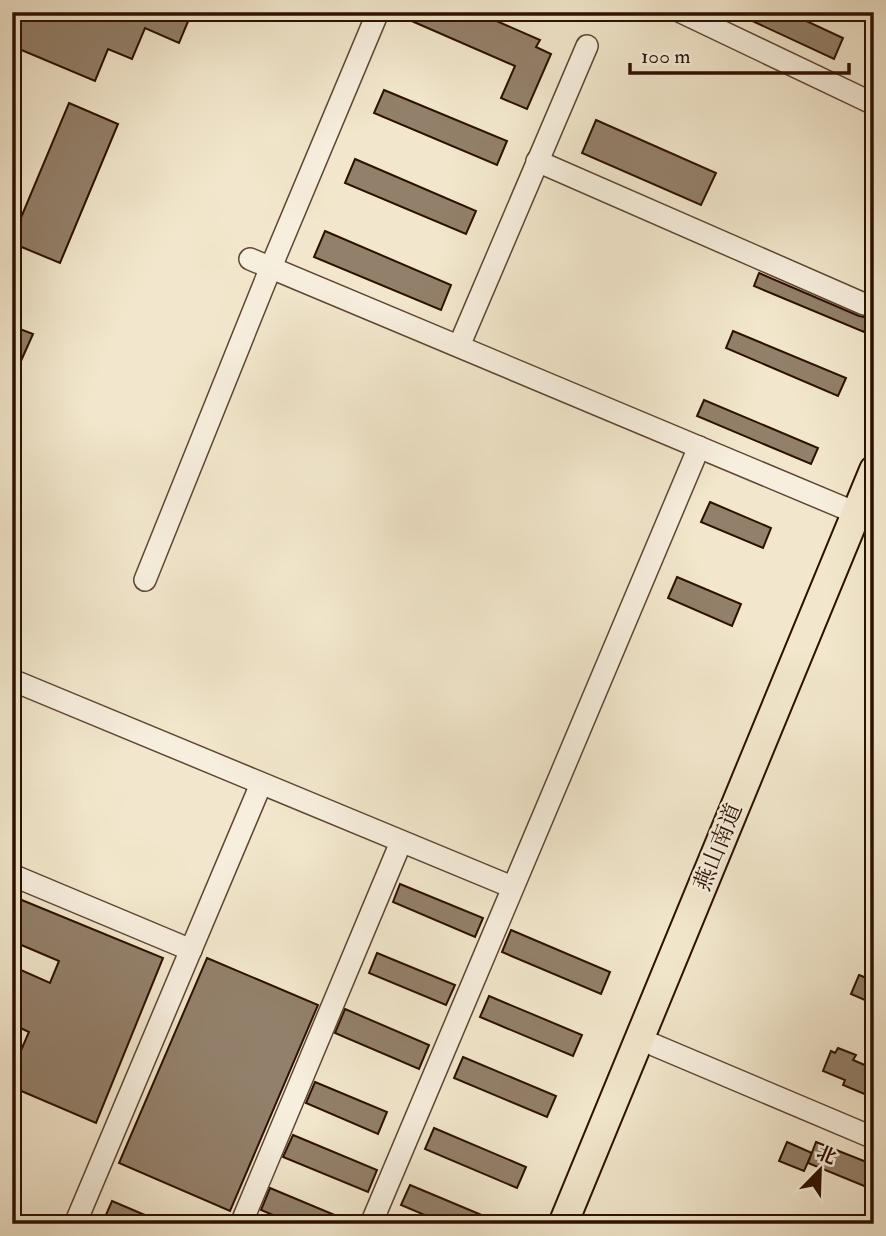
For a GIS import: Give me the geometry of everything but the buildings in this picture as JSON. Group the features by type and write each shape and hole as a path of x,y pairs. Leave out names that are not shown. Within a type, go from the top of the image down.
{"main road":[{"name":"燕山南道","path":"579,1224 654,1045 865,513 874,470"},
{"name":"燕山南道","path":"563,1224 865,513"}],"street":[{"path":"145,580 271,267 378,12"},
{"path":"681,12 874,104"},
{"path":"458,346 587,46"},
{"path":"537,161 864,304"},
{"path":"250,258 699,447 865,513"},
{"path":"371,1224 699,447"},
{"path":"12,680 512,887"},
{"path":"75,1224 261,784"},
{"path":"241,1224 401,842"},
{"path":"12,875 191,950"},
{"path":"654,1045 874,1138"}]}
